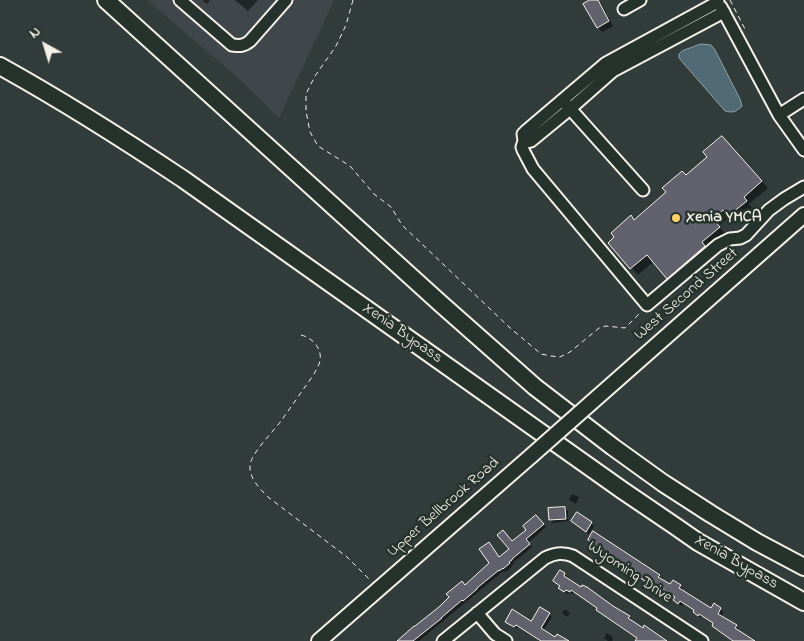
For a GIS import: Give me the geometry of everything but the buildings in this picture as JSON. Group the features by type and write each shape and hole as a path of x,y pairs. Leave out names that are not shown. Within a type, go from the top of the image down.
{"highway":[{"name":"Xenia Bypass","path":"106,0 535,387 663,483 734,528 804,567"},
{"path":"114,0 193,79"},
{"name":"Xenia Bypass","path":"0,66 118,136 183,179 614,485 698,542 804,602"}],"main road":[{"name":"West Second Street","path":"592,402 804,215"},
{"name":"Upper Bellbrook Road","path":"319,641 592,402"}],"street":[{"path":"180,0 232,45 238,46 244,46 250,41 286,0"},
{"path":"624,9 640,0"},
{"path":"804,150 779,115 720,5 620,61 606,62 566,105 526,131 522,147 533,169 647,305 718,245 730,239 746,235 769,210 804,187"},
{"path":"779,115 804,98"},
{"path":"566,105 643,190"},
{"name":"Wyoming Drive","path":"443,641 545,558 557,553 566,553 573,556 702,641"},
{"path":"477,613 492,630 506,641"}],"path":[{"path":"353,0 346,25 336,46 315,76 306,94 306,110 310,132 318,146 350,166 374,194 391,207 402,225 509,327 542,354 560,357 570,352 599,328 606,326 625,328 647,305"},
{"path":"301,335 309,338 316,345 320,354 319,365 292,406 258,449 250,463 252,477 258,487 268,497 347,557 378,589"}],"shaded area":[{"path":"147,0 334,0 279,118 236,76"}],"water":[{"path":"701,44 711,45 715,50 740,99 742,106 736,111 725,111 679,58 679,54 682,51"}],"place":[{"name":"Xenia YMCA","path":"676,218"}]}
